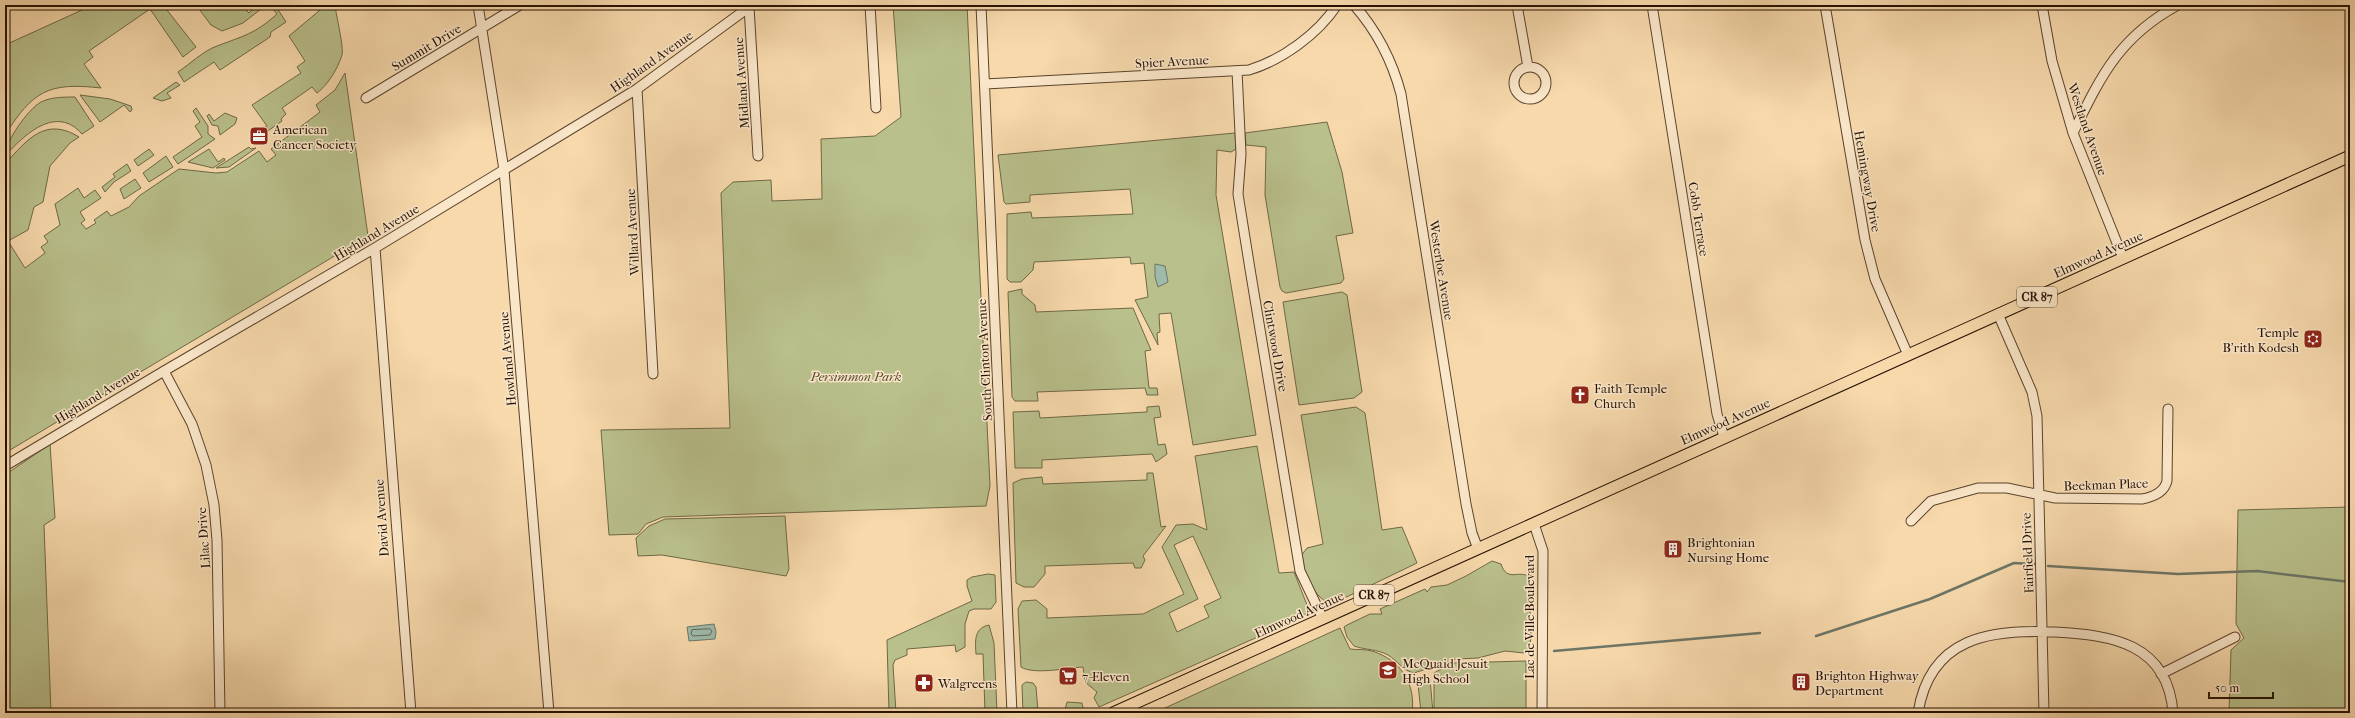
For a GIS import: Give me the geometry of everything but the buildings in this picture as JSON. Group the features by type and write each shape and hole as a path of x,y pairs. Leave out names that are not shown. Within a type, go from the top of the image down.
{"main road":[{"name":"Elmwood Avenue","path":"1113,713 2350,156"}],"street":[{"name":"Howland Avenue","path":"478,5 504,170 549,713"},
{"name":"Summit Drive","path":"366,98 520,5"},
{"path":"870,5 876,108"},
{"name":"South Clinton Avenue","path":"981,5 1012,713"},
{"name":"Spier Avenue","path":"985,84 1237,71 1264,66 1284,56 1302,41 1337,5"},
{"name":"Westerloe Avenue","path":"1354,5 1381,42 1394,70 1401,94 1466,504 1472,533 1478,549"},
{"path":"1517,5 1528,67"},
{"name":"Cobb Terrace","path":"1652,5 1716,414 1724,437"},
{"name":"Hemingway Drive","path":"1825,5 1865,240 1875,279 1908,355"},
{"name":"Westland Avenue","path":"2042,5 2052,61 2073,133 2123,258"},
{"path":"2073,133 2104,73 2120,50 2150,22 2178,5"},
{"name":"Highland Avenue","path":"5,466 375,248 637,89 750,6"},
{"name":"Midland Avenue","path":"750,6 758,156"},
{"name":"Clintwood Drive","path":"1237,71 1241,154 1238,194 1300,571 1323,619"},
{"name":"Willard Avenue","path":"637,89 653,374"},
{"name":"David Avenue","path":"375,248 411,713"},
{"name":"Fairfield Drive","path":"1998,314 2025,376 2035,405 2038,431 2038,494 2044,713"},
{"name":"Lilac Drive","path":"164,371 192,424 206,465 214,505 217,540 220,713"},
{"name":"Beekman Place","path":"1911,520 1931,501 1978,488 2007,488 2063,498 2142,499 2156,495 2164,488 2167,481 2168,409"},
{"name":"Lac de Ville Boulevard","path":"1534,524 1540,539 1543,556 1542,713"},
{"path":"1918,713 1928,680 1938,665 1951,652 1973,640 1996,633 2042,631 2099,635 2122,641 2149,659 2161,674 2170,695 2173,713"},
{"path":"2161,674 2236,637"}],"green space":[{"path":"93,5 163,5 196,47 183,57 150,9 89,51 93,57 84,64 101,88 83,86 68,87 55,89 44,93 24,108 5,135 5,45"},
{"path":"196,5 241,5 249,13 257,5 266,5 243,23 222,31 211,25"},
{"path":"270,5 275,5 286,22 271,32 270,37 220,70 214,62 184,82 178,72 212,48 248,34 269,21 277,14"},
{"path":"326,5 335,5 342,51 338,65 329,81 321,90 317,93 312,87 282,108 286,114 281,119 282,121 265,133 262,129 267,126 252,105 301,73 297,67 305,61 289,36"},
{"name":"Persimmon Park","path":"893,5 967,5 990,486 986,506 663,517 646,524 638,534 609,535 601,430 730,428 721,193 733,182 771,180 772,201 822,199 821,139 875,136 901,117"},
{"path":"345,73 368,236 5,453 5,164 29,139 46,130 56,129 67,131 79,137 70,143 50,166 43,202 34,207 28,230 8,241 25,268 45,253 41,247 48,242 44,236 60,225 55,204 78,188 84,198 95,190 101,198 80,212 85,220 81,223 86,229 96,223 94,220 107,211 111,216 129,207 139,196 179,169 216,173 227,172 259,151 267,162 276,155 271,149 320,112 316,105 335,90"},
{"path":"176,82 180,85 167,93 171,98 162,101 153,98"},
{"path":"80,95 110,99 131,106 132,110 130,112 124,105 100,122"},
{"path":"75,97 94,126 82,134 72,125 62,122 51,122 41,126 21,139 5,156 9,143 18,126 30,111 41,102 49,99"},
{"path":"196,108 208,126 208,134 215,139 178,164 173,157 202,137 195,126 200,122 193,111"},
{"path":"225,113 237,118 235,124 220,135 218,126 212,125 207,116 209,114 214,121"},
{"path":"1327,122 1342,172 1353,233 1336,236 1344,279 1341,283 1286,293 1282,291 1280,287 1265,195 1266,147 1246,145 1245,133"},
{"path":"1235,133 1236,149 1231,152 1217,150 1216,195 1256,435 1193,445 1171,313 1159,314 1160,332 1157,333 1158,345 1135,300 1148,297 1144,263 1131,264 1130,257 1034,262 1033,270 1021,282 1010,282 1007,279 1007,214 1031,212 1032,218 1133,214 1130,189 1030,195 1030,202 1006,204 1004,202 998,155"},
{"path":"249,147 251,149 256,148 229,167 216,168"},
{"path":"149,149 154,155 138,166 134,160"},
{"path":"209,149 218,162 224,158 225,160 213,168 188,162"},
{"path":"166,156 173,167 149,182 143,173"},
{"path":"127,164 131,171 114,182 105,192 102,187 115,177 113,174"},
{"path":"135,179 141,188 124,199 120,189"},
{"path":"1022,289 1022,294 1035,305 1036,312 1133,308 1151,350 1145,351 1149,388 1157,388 1158,395 1147,395 1145,388 1037,392 1038,401 1015,401 1012,397 1008,292"},
{"path":"1342,292 1347,295 1362,392 1354,398 1299,405 1283,302"},
{"path":"1159,406 1161,417 1154,418 1158,445 1165,444 1167,454 1156,462 1152,454 1042,460 1042,468 1015,468 1013,412 1039,411 1040,418 1147,412 1147,407"},
{"path":"1356,407 1365,413 1382,530 1402,527 1417,563 1332,604 1320,597 1315,592 1300,557 1307,548 1323,544 1301,415"},
{"path":"50,444 55,518 44,525 51,713 5,713 5,475"},
{"path":"1257,446 1279,573 1294,572 1309,610 1303,617 1099,707 1094,698 1097,692 1085,682 1083,667 1034,671 1021,667 1018,609 1022,601 1036,600 1047,609 1047,618 1143,614 1184,594 1162,547 1176,525 1193,524 1207,530 1195,456","holes":["1193,536 1221,598 1204,606 1209,617 1177,632 1169,613 1198,599 1174,545"]},
{"path":"1147,473 1153,473 1161,527 1166,526 1143,556 1145,560 1141,568 1135,568 1133,563 1045,566 1045,574 1034,587 1024,587 1016,583 1013,483 1022,479 1042,477 1043,484 1147,480"},
{"path":"2350,507 2350,713 2229,713 2231,650 2244,638 2236,624 2238,510"},
{"path":"785,516 789,569 786,576 662,555 638,556 636,538 649,526 665,519"},
{"path":"1492,561 1501,564 1507,573 1514,575 1522,574 1529,577 1531,636 1530,646 1524,653 1505,651 1478,658 1457,659 1414,673 1404,668 1392,657 1384,653 1354,646 1347,637 1344,627 1347,625 1370,614 1382,614 1380,609 1425,589 1427,592 1431,587 1447,585"},
{"path":"988,574 995,575 996,602 991,609 974,609 969,611 965,624 965,647 956,652 955,645 907,649 907,655 895,660 893,665 896,713 889,713 887,640 972,601 967,586 967,580 972,577"},
{"path":"989,625 994,643 997,713 985,713 983,654 976,654 976,636 980,629"},
{"path":"1340,628 1350,649 1367,650 1382,655 1391,660 1404,674 1412,692 1412,713 1154,713"},
{"path":"1526,661 1526,713 1434,713 1434,673 1452,663"},
{"path":"1425,675 1430,679 1433,713 1421,713 1418,684"},
{"path":"1026,682 1033,683 1036,687 1038,711 1065,710 1067,702 1082,703 1084,713 1023,713 1022,685"}],"water":[{"path":"1155,264 1165,266 1168,282 1158,287 1155,277"},
{"path":"714,624 716,632 715,639 689,641 687,627"}],"waterway":[{"path":"1816,636 1930,599 2014,563 2034,564"},
{"path":"2048,566 2178,574 2257,571 2350,582"},
{"path":"1554,651 1760,633"}],"place":[{"name":"American Cancer Society","path":"259,136"},
{"name":"Temple B'rith Kodesh","path":"2313,339"},
{"name":"Faith Temple Church","path":"1580,395"},
{"name":"Brightonian Nursing Home","path":"1673,549"},
{"name":"McQuaid Jesuit High School","path":"1388,670"},
{"name":"7-Eleven","path":"1068,676"},
{"name":"Brighton Highway Department","path":"1801,682"},
{"name":"Walgreens","path":"924,683"}]}
